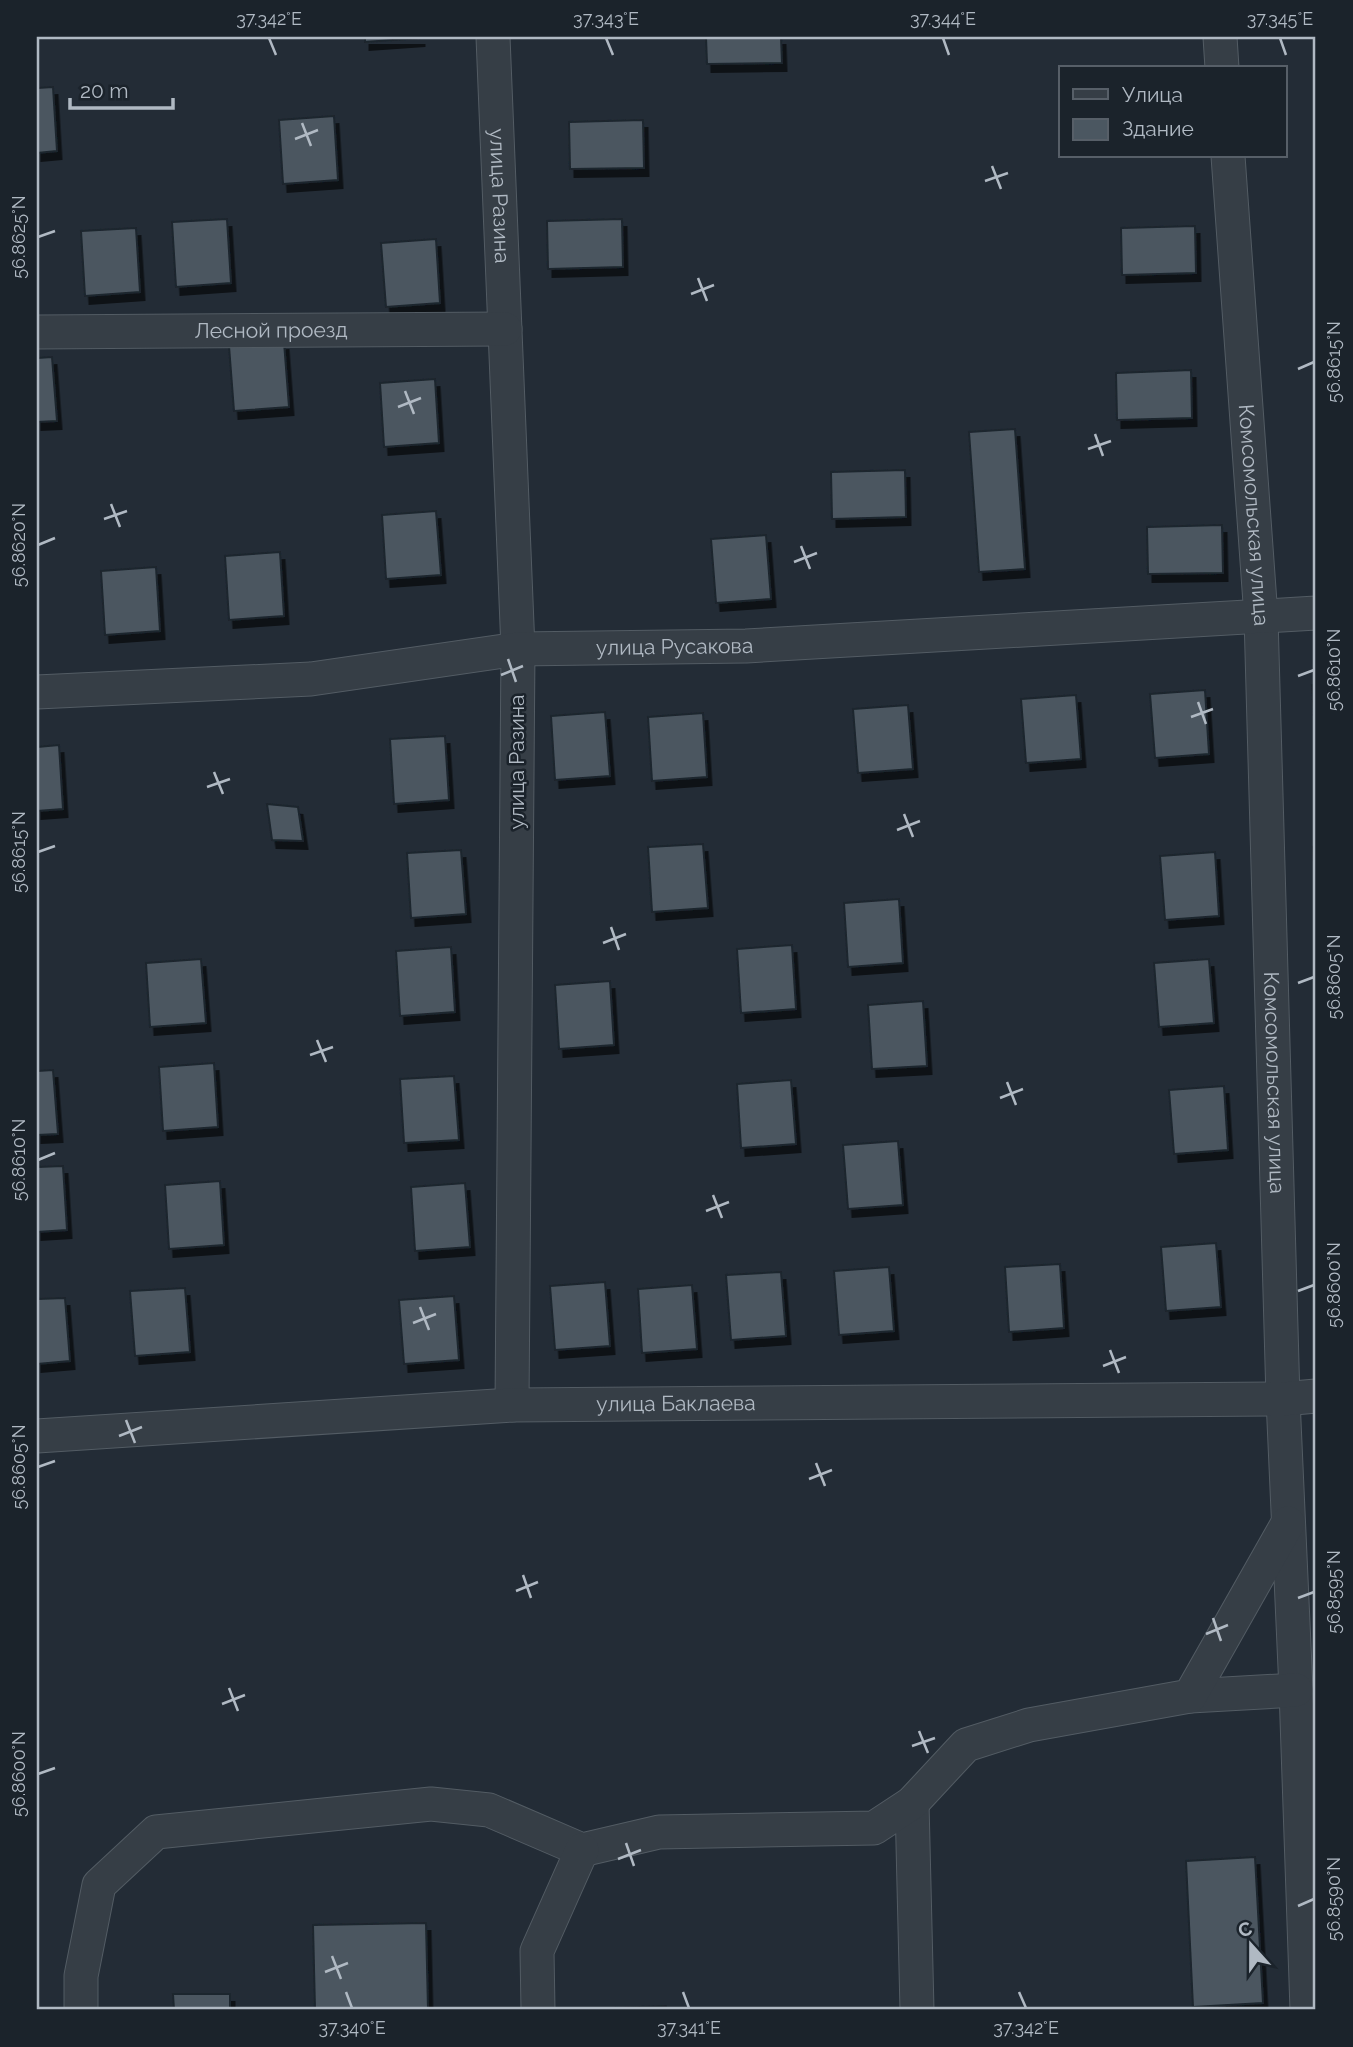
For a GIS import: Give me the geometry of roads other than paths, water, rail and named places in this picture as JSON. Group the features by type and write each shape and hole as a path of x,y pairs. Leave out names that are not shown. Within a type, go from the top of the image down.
{"street":[{"name":"улица Разина","path":"493,37 518,649 512,1405"},
{"path":"1220,37 1222,66"},
{"name":"Комсомольская улица","path":"1228,158 1261,617 1283,1399 1307,2010"},
{"name":"Лесной проезд","path":"37,332 505,329"},
{"name":"улица Русакова","path":"37,692 312,678 518,649 746,646 1316,612"},
{"name":"улица Баклаева","path":"37,1436 512,1405 1283,1399 1316,1396"},
{"path":"1190,1696 1289,1523"},
{"path":"81,2010 81,1976 99,1885 156,1832 431,1804 489,1810 582,1850 659,1832 874,1828 912,1803 966,1745 1029,1725 1190,1696 1296,1690"},
{"path":"912,1803 917,2010"},
{"path":"538,2010 537,1951 582,1850"}]}
